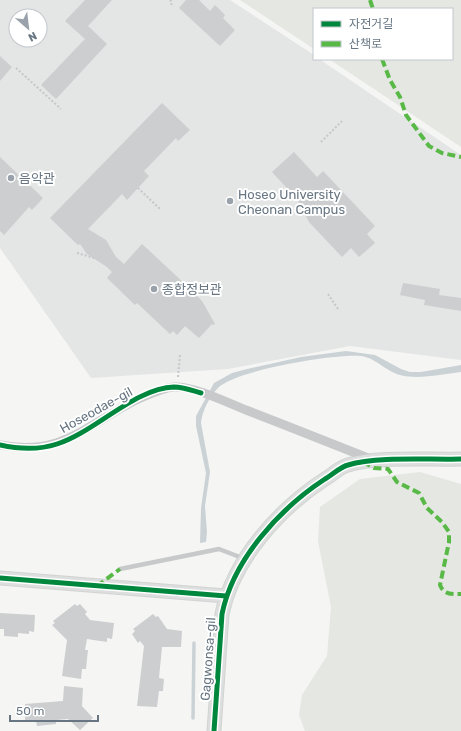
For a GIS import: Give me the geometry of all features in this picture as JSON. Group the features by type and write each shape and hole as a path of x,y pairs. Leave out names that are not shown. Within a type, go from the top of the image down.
{"street":[{"name":"Hoseodae-gil","path":"0,445 38,448 57,444 75,436 150,393 174,387 201,393 374,460"},
{"name":"Gagwonsa-gil","path":"214,731 222,614 226,596 245,559 270,526 313,487 348,465 374,460 461,459"},
{"path":"0,578 226,596"}],"lane":[{"path":"120,569 219,549 245,559"}],"path":[{"path":"170,0 172,2 171,6"},
{"path":"16,68 61,109"},
{"path":"321,142 342,121"},
{"path":"138,188 160,209"},
{"path":"77,253 94,258"},
{"path":"328,294 338,309"},
{"path":"174,387 178,375 180,355"}],"shaded area":[{"name":"Hoseo University Cheonan Campus","path":"0,0 230,0 313,54 313,60 320,60 461,155 461,360 350,346 228,369 91,378 0,248"},
{"path":"240,0 461,0 461,147 330,60 453,60 453,8 313,8 313,48"},
{"path":"346,351 375,355 401,369 410,372 421,372 461,365 461,372 423,377 407,376 395,373 365,357 347,356 286,364 264,369 228,381 218,388 212,395 205,409 201,423 210,472 205,506 207,532 206,542 200,543 201,508 206,473 196,426 196,416 214,383 232,373 247,369 301,357"},
{"path":"420,472 461,484 461,731 305,731 299,715 302,695 327,656 331,607 318,541 320,507 360,479"}],"building":[{"path":"85,0 112,0 88,26 107,44 56,99 41,85 85,39 65,21"},
{"path":"186,0 199,0 210,11 215,5 225,15 223,18 235,30 220,46 179,8"},
{"path":"0,56 12,67 0,81"},
{"path":"162,103 190,130 178,141 176,138 144,171 149,176 127,200 122,194 88,229 106,240 116,257 124,264 142,244 185,284 202,301 215,324 212,324 199,338 185,326 177,335 173,331 170,334 137,303 135,305 107,278 112,272 107,267 87,254 80,244 78,245 50,218"},
{"path":"294,152 317,177 323,171 375,226 367,234 375,243 359,257 351,248 342,257 309,222 297,199 272,172"},
{"name":"음악관","path":"0,157 43,198 32,210 29,207 4,235 0,231"},
{"path":"403,283 440,289 439,295 461,298 461,311 424,305 425,300 400,295"},
{"path":"75,604 77,606 80,604 87,612 85,614 90,620 114,623 112,639 107,638 107,642 87,639 85,650 88,650 86,669 82,669 81,679 62,676 67,640 52,625 55,623 53,621"},
{"path":"0,613 35,615 34,632 29,631 29,634 18,633 18,637 4,636 4,629 0,629"},
{"path":"153,614 156,617 158,616 167,629 182,631 181,647 162,647 159,678 164,679 163,691 159,691 157,707 137,706 144,646 140,641 138,643 132,634 135,631 133,629"},
{"path":"64,686 83,688 82,706 93,718 80,730 68,719 56,720 56,724 37,726 36,721 25,722 25,704 63,701"}],"waterway":[{"path":"193,718 194,643"}],"marked path":[{"path":"370,0 373,8"},
{"path":"382,60 390,80 400,97 406,115 429,146 442,153 461,157"},
{"path":"363,462 374,468 388,469 397,482 419,493 427,508 442,522 449,532 449,542 440,585 446,592 451,594 461,594"},
{"path":"97,586 120,569"}],"cycle path":[{"path":"0,445 28,448 57,444 86,430 130,402 159,389 178,387 201,393"},
{"path":"214,731 222,614 236,574 247,555 275,521 308,491 345,466 360,462 388,459 461,459"},
{"path":"0,578 226,596"}],"place":[{"name":"음악관","path":"11,178"},
{"name":"Hoseo University Cheonan Campus","path":"230,201"},
{"name":"종합정보관","path":"154,289"}]}
